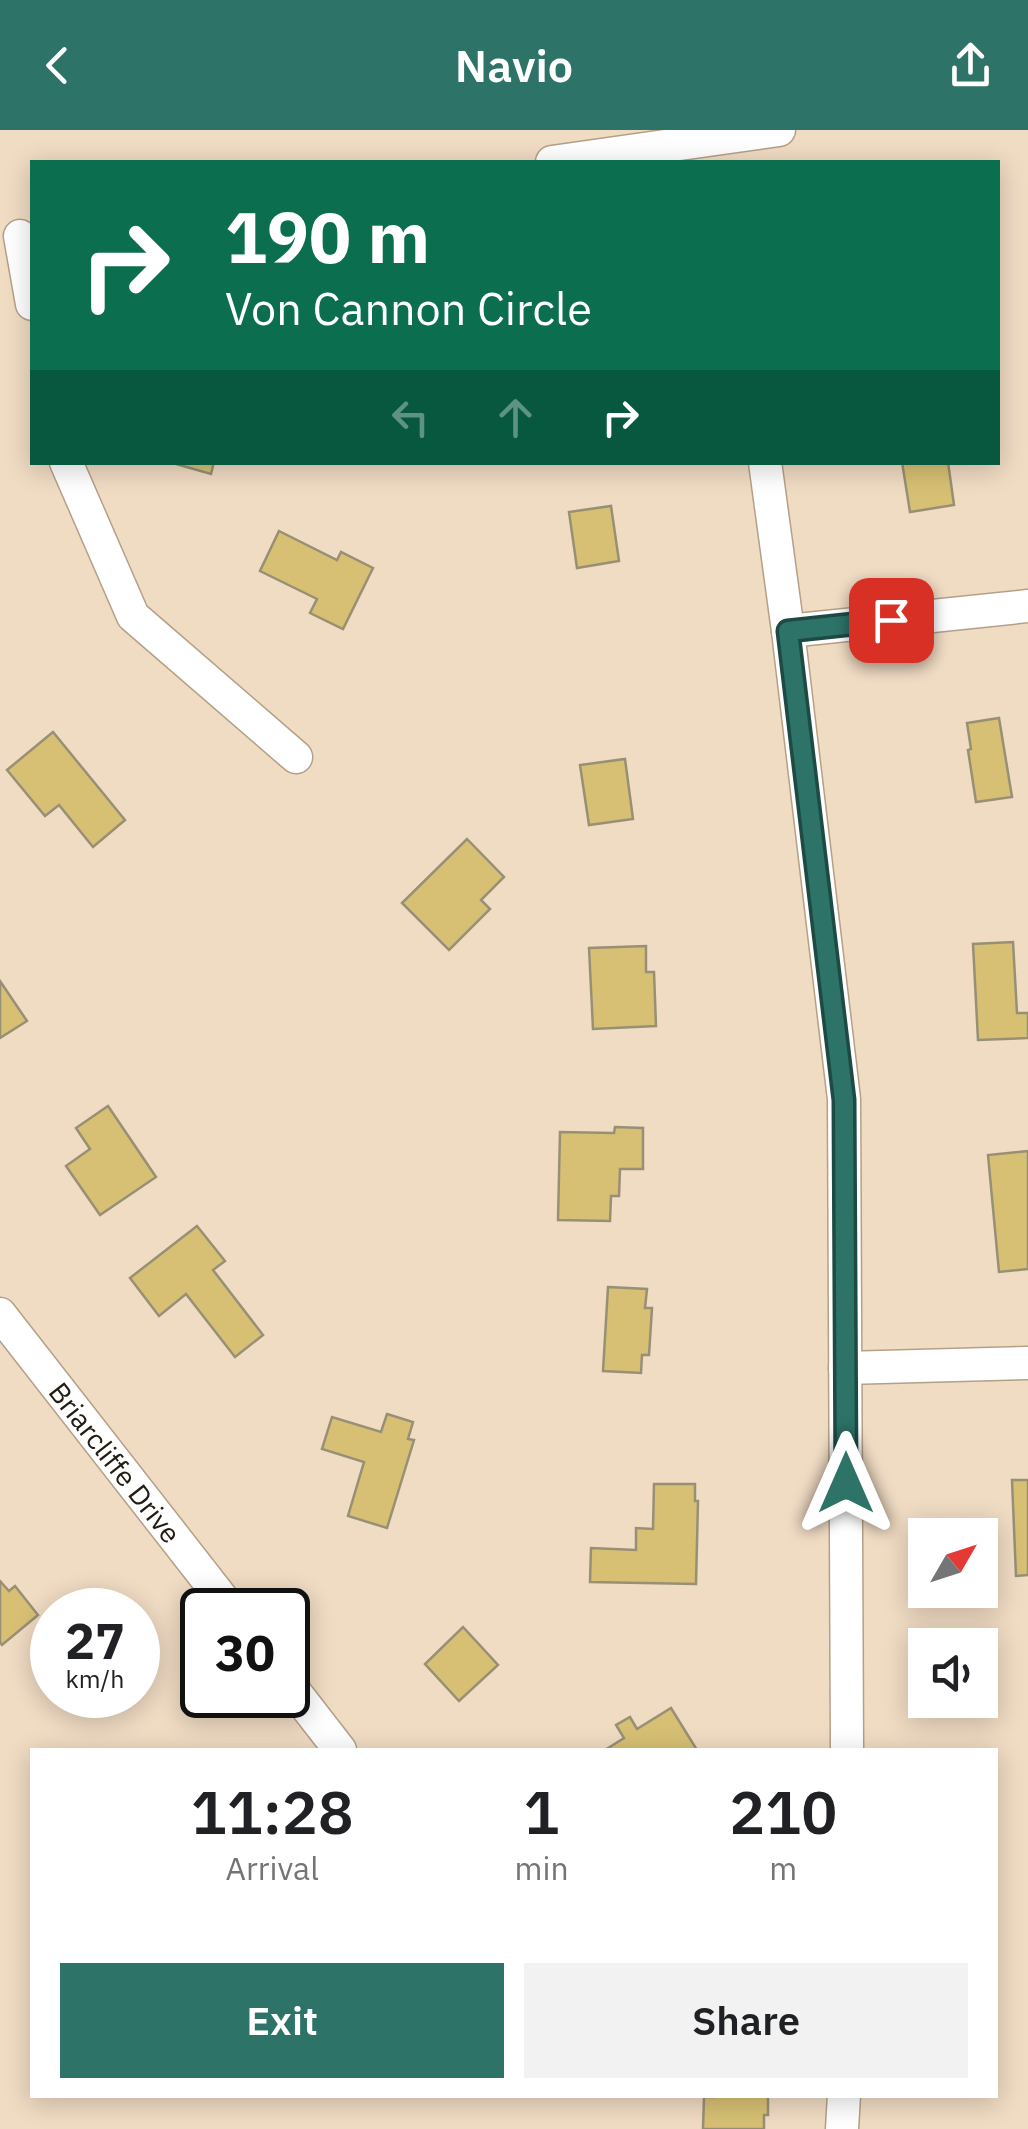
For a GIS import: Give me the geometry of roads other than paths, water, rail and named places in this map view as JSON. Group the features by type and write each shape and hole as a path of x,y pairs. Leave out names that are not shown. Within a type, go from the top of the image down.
{"street":[{"path":"571,160 721,144 778,130"},
{"path":"17,236 30,295"},
{"path":"67,465 134,616 296,757"},
{"path":"765,465 844,1100 847,1748"},
{"path":"788,631 1028,606"},
{"name":"Briarcliffe Drive","path":"6,1333 213,1588"},
{"path":"845,1368 1028,1363"},
{"path":"310,1711 338,1748"},
{"path":"842,2129 844,2098"}]}
